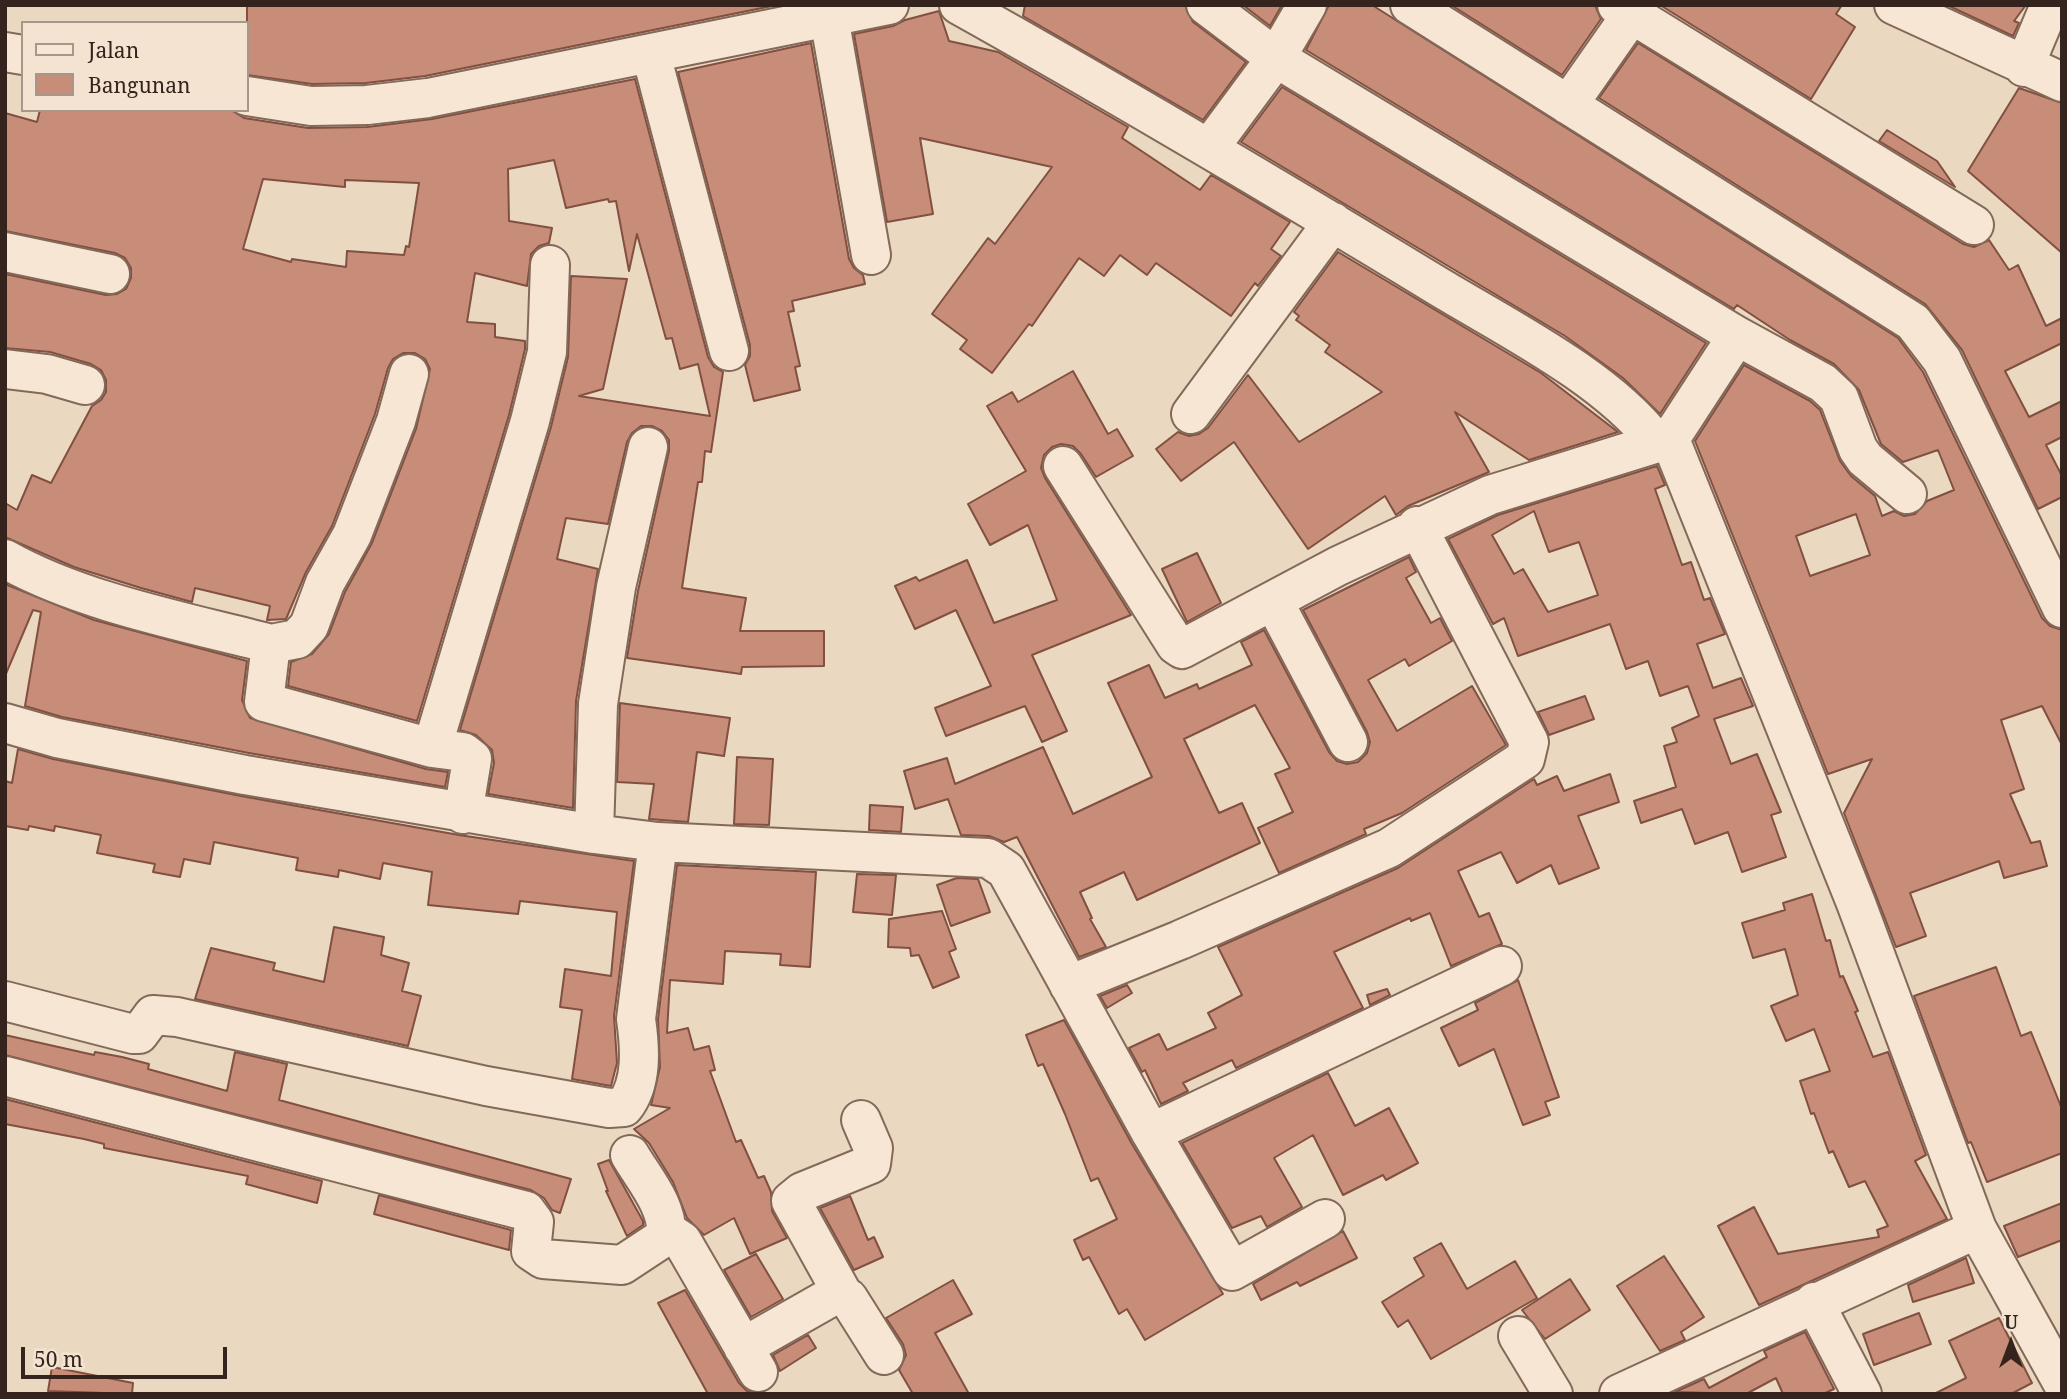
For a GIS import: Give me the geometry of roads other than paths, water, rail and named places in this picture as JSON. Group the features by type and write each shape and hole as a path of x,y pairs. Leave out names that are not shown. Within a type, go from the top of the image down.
{"street":[{"path":"248,96 311,106 367,105 490,88 890,5"},
{"path":"959,5 1210,147 1562,363 1663,440 1856,903 1977,1229 2062,1382"},
{"path":"1206,5 1276,58 1737,336 1832,390 1839,398 1858,449 1865,459 1907,494"},
{"path":"1210,147 1276,58 1307,5"},
{"path":"1410,5 1913,322 1942,360 2062,608"},
{"path":"1894,5 2024,67 2062,82"},
{"path":"2024,67 2050,5"},
{"path":"1568,105 1629,8 1974,225"},
{"path":"830,17 871,255"},
{"path":"650,54 729,351"},
{"path":"1191,414 1333,222"},
{"path":"5,252 110,274"},
{"path":"432,748 536,398 547,352 550,265"},
{"path":"1063,466 1176,645 1188,647 1417,526 1490,495 1663,440 1737,336"},
{"path":"5,369 47,374 85,385"},
{"path":"5,559 58,583 116,602 271,644 297,639 309,626 325,583 352,535 396,421 409,374"},
{"path":"594,834 598,704 616,587 648,447"},
{"path":"1069,985 1180,940 1389,848 1525,759 1529,741 1417,526"},
{"path":"1274,602 1348,742"},
{"path":"271,644 264,702 283,710 432,748 463,752 472,759 463,814"},
{"path":"5,723 57,738 463,814 594,834 658,842 988,858 1006,870 1151,1133 1232,1271 1325,1219"},
{"path":"5,1001 132,1034 138,1034 153,1015 177,1017 486,1086 609,1108 624,1107 633,1096 640,1044 636,1019 658,842"},
{"path":"1151,1133 1502,966"},
{"path":"5,1076 526,1211 534,1222 531,1251 543,1259 622,1265 666,1236 662,1210 630,1155"},
{"path":"861,1120 873,1148 871,1164 802,1192 791,1201 842,1293 884,1355"},
{"path":"1619,1394 1977,1229"},
{"path":"667,1231 682,1241 751,1359 833,1294 842,1293"},
{"path":"1814,1302 1862,1394"},
{"path":"1518,1336 1553,1394"}]}
